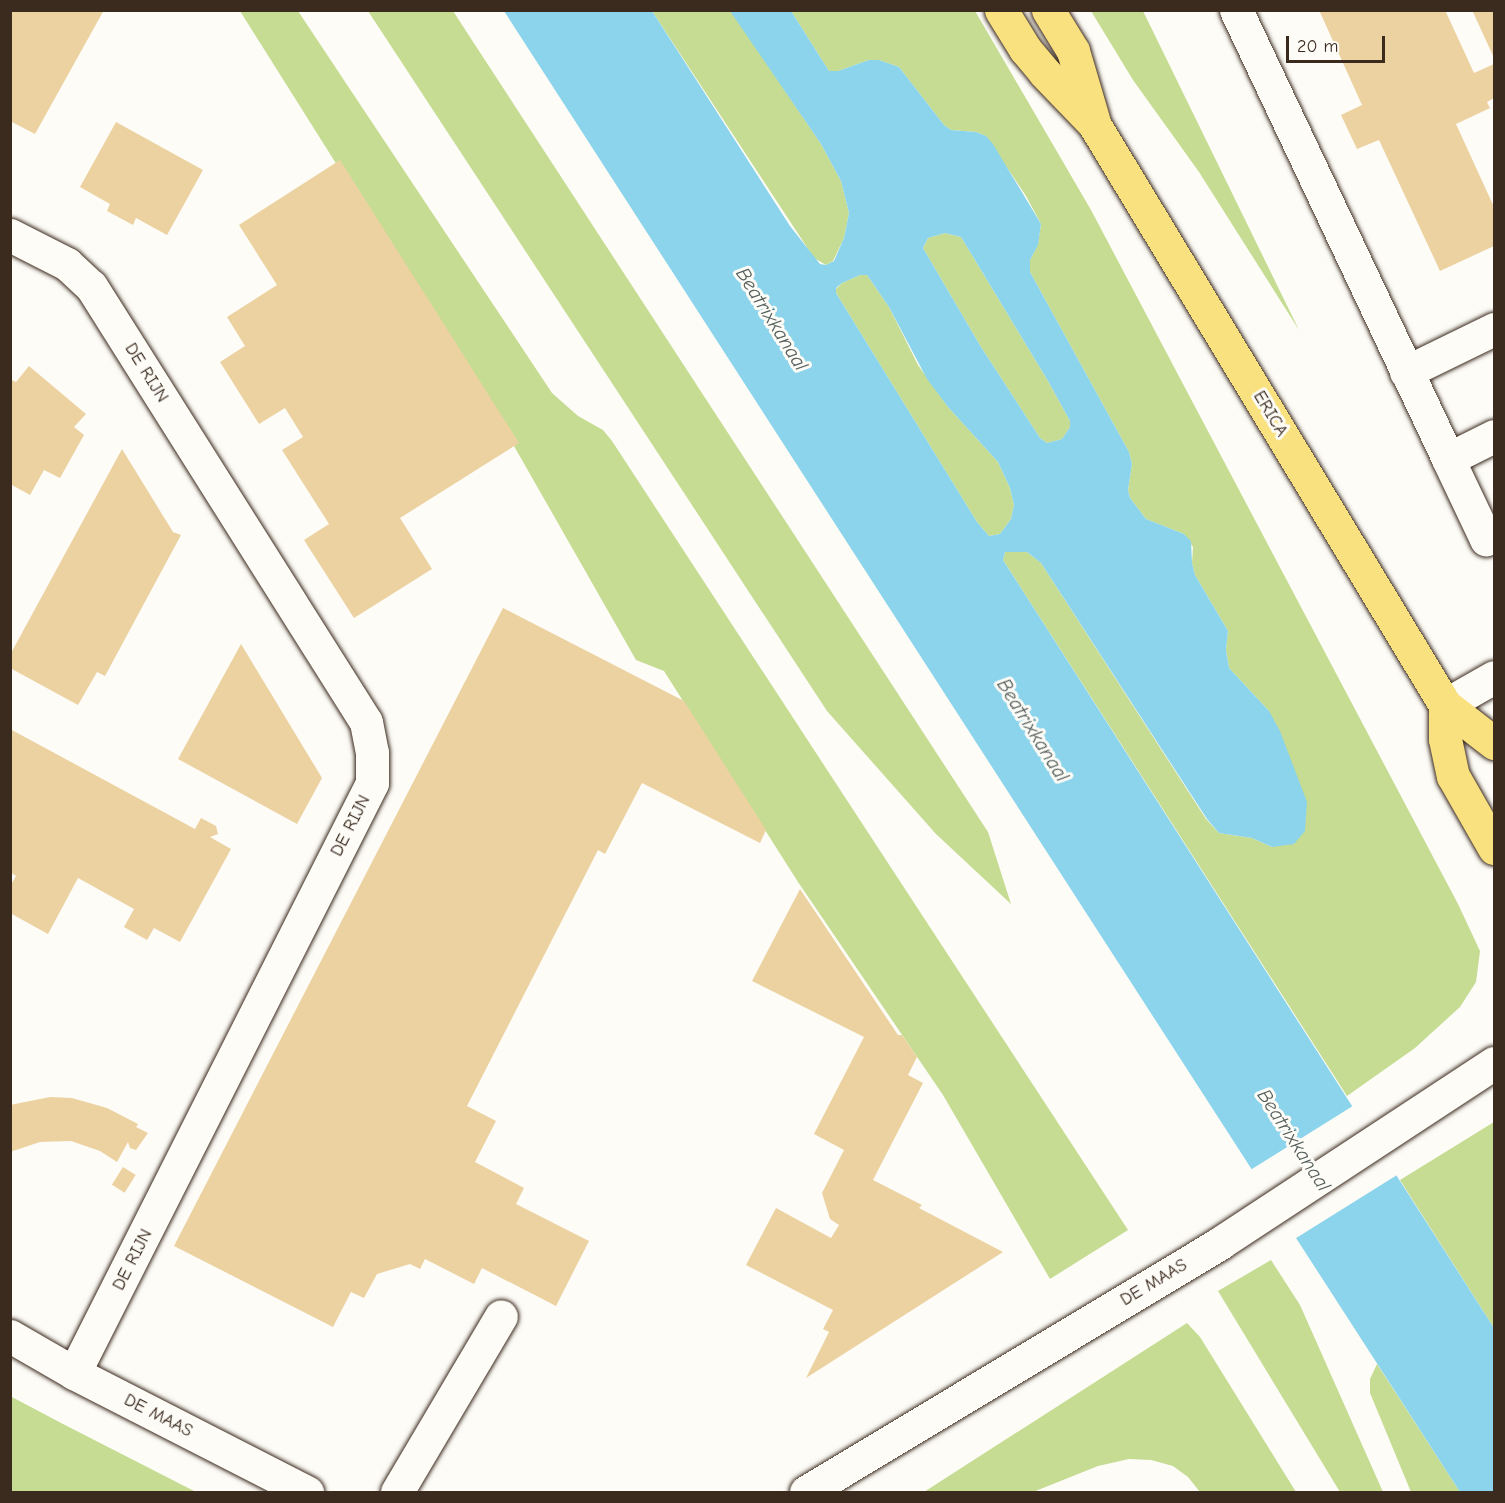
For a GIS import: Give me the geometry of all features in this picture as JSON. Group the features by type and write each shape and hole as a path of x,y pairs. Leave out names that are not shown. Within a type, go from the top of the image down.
{"main road":[{"name":"ERICA","path":"1001,10 1025,49 1094,124 1445,705 1494,742"},
{"name":"ERICA","path":"1048,10 1073,51 1094,124"},
{"path":"1445,705 1445,739 1453,776 1494,848"}],"street":[{"path":"1236,10 1486,539 1494,534"},
{"name":"DE RIJN","path":"10,235 68,264 91,286 366,722 372,752 372,783 74,1373"},
{"path":"1406,372 1494,328"},
{"path":"1448,459 1494,436"},
{"path":"1445,705 1494,677"},
{"name":"DE MAAS","path":"806,1492 1220,1243 1494,1063"},
{"path":"397,1492 501,1316"},
{"name":"DE MAAS","path":"10,1336 74,1373 307,1492"}],"green space":[{"path":"240,11 298,11 552,393 578,416 603,430 612,441 1128,1230 1050,1279 943,1095 798,882 664,671 636,660 514,446"},
{"path":"368,11 453,11 988,832 1011,904 936,834 827,711"},
{"path":"652,11 731,11 821,144 841,181 849,213 844,238 833,261 826,265 814,258"},
{"path":"791,11 975,11 1091,210 1458,904 1480,951 1476,982 1460,1007 1415,1048 1347,1096 1003,560 1005,552 1027,552 1041,563 1206,819 1219,833 1252,838 1272,847 1269,711 1229,668 1226,650 1228,631 1195,575 1192,563 1193,547 1184,534 1146,519 1130,498 1128,490 1132,464 1129,452 1030,272 1030,260 1038,244 1041,224 1026,196 986,136 976,132 951,130 944,125 899,67 879,60 869,60 838,71 829,71"},
{"path":"1091,11 1143,11 1299,330 1199,172 1133,80"},
{"path":"945,233 961,237 1048,381 1070,421 1070,427 1062,439 1047,443 1040,438 981,347 923,248 928,238"},
{"path":"860,275 867,275 889,307 918,365 948,407 998,462 1010,488 1014,505 1011,519 1000,534 989,536 977,522 836,293 836,289 842,283"},
{"path":"1494,1122 1494,1328 1400,1180"},
{"path":"1271,1260 1300,1305 1383,1492 1340,1492 1218,1291"},
{"path":"1187,1323 1200,1337 1296,1492 1200,1492 1188,1477 1173,1466 1151,1460 1129,1459 1098,1466 1033,1492 924,1492"},
{"path":"1377,1364 1460,1492 1411,1492 1370,1393 1370,1379"},
{"path":"10,1396 63,1424 196,1492 11,1492"}],"water":[{"name":"Beatrixkanaal","path":"504,11 652,11 790,226 820,264 826,265 834,261 844,238 849,213 841,181 821,144 730,11 791,11 829,71 838,71 869,60 879,60 899,67 944,125 951,130 976,132 986,136 993,144 1041,224 1038,245 1030,260 1030,272 1129,452 1132,464 1128,490 1130,498 1146,519 1184,534 1191,541 1195,575 1228,631 1226,650 1229,668 1269,711 1280,731 1307,802 1305,831 1294,844 1272,847 1252,838 1219,833 1207,819 1041,563 1027,552 1005,552 1003,560 1494,1328 1494,1492 1460,1492","holes":["945,233 961,237 1048,381 1070,421 1070,427 1062,439 1047,443 1040,438 981,347 923,248 928,238","860,275 867,275 889,307 927,379 948,407 998,462 1010,488 1014,505 1011,519 1000,534 989,536 977,522 836,293 836,288 842,283"]}],"pier":[{"path":"1356,1104 1399,1174 1293,1240 1249,1171"}],"building":[{"path":"10,10 104,10 35,134 10,121"},
{"path":"1319,10 1445,10 1474,73 1494,64 1494,98 1487,102 1490,108 1456,124 1494,207 1494,246 1440,271 1379,140 1357,149 1341,115 1362,105"},
{"path":"1472,10 1494,10 1494,58"},
{"path":"116,122 203,170 167,235 136,218 133,225 107,211 110,204 80,187"},
{"path":"340,160 519,443 400,518 432,569 354,618 304,540 329,524 282,450 303,437 285,408 259,424 220,362 245,346 227,317 277,285 239,225"},
{"path":"29,366 86,414 74,427 84,435 60,478 44,470 30,495 10,484 10,379 16,382"},
{"path":"122,449 173,532 181,535 105,676 97,672 78,705 10,668 10,655"},
{"path":"503,608 684,701 766,830 760,843 642,783 605,854 598,850 467,1106 496,1121 475,1162 524,1188 516,1204 589,1241 556,1306 482,1268 474,1284 425,1259 420,1269 410,1264 377,1274 364,1298 351,1292 333,1327 174,1246"},
{"path":"241,644 322,778 297,824 178,759"},
{"path":"10,729 195,829 201,818 216,826 218,834 210,837 231,849 180,942 154,928 147,940 124,927 134,909 78,878 48,934 10,913 10,886 16,876 10,872"},
{"path":"800,889 898,1035 902,1035 917,1057 908,1075 923,1083 873,1180 922,1205 919,1208 1003,1252 806,1378 829,1332 823,1329 833,1310 746,1265 776,1208 831,1238 839,1225 830,1219 822,1193 844,1150 814,1134 864,1037 752,981"},
{"path":"50,1097 72,1098 107,1108 138,1124 136,1127 148,1133 136,1150 130,1148 128,1142 117,1162 100,1151 71,1141 40,1142 10,1152 10,1105"},
{"path":"123,1167 136,1175 125,1193 112,1185"}]}
